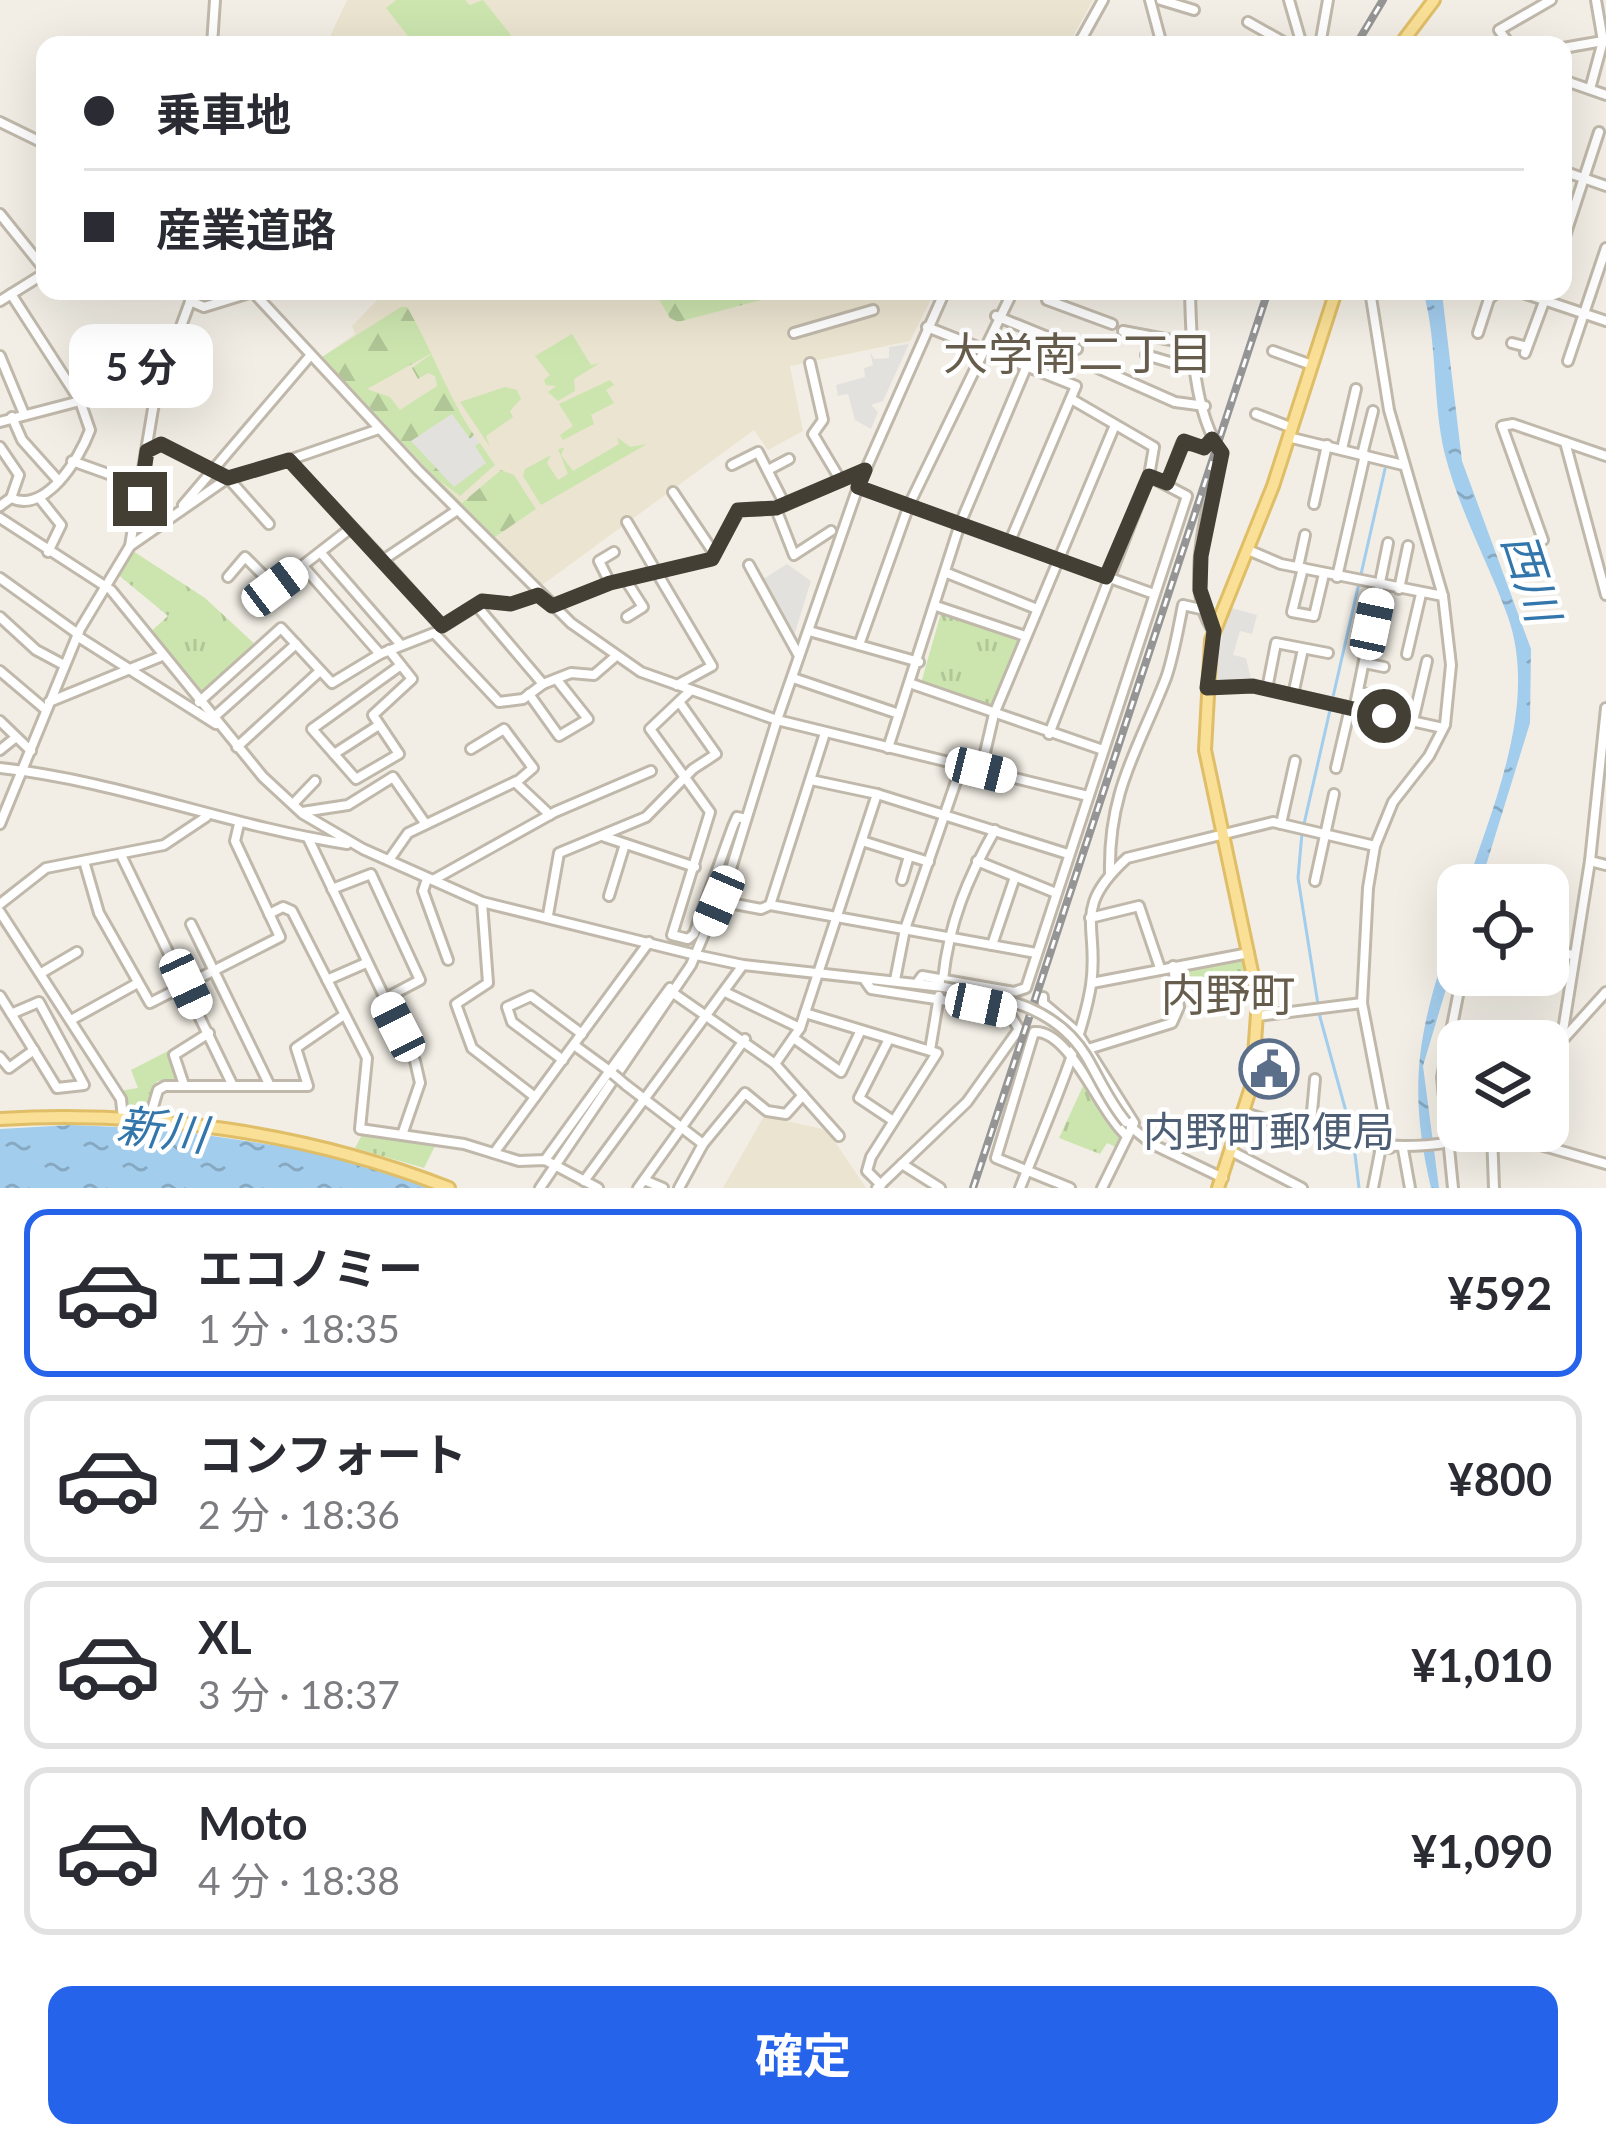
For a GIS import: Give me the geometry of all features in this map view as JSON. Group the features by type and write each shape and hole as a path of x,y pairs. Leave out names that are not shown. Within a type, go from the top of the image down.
{"main road":[{"path":"1407,36 1434,0"},
{"path":"1220,1183 1245,1113 1258,1016 1250,953 1220,835 1205,750 1214,631 1247,550 1333,300"},
{"path":"0,1119 149,1120 325,1149 448,1188"}],"street":[{"path":"213,36 215,0"},
{"path":"1083,36 1103,0"},
{"path":"1150,0 1160,36"},
{"path":"1161,0 1194,10"},
{"path":"1289,0 1299,36"},
{"path":"1322,36 1328,0"},
{"path":"1503,36 1498,30 1552,0"},
{"path":"1590,89 1603,61 1596,0"},
{"path":"1248,22 1273,36"},
{"path":"1572,46 1604,40"},
{"path":"1572,83 1606,95"},
{"path":"0,122 36,140"},
{"path":"1572,213 1599,132"},
{"path":"1572,174 1606,186"},
{"path":"0,214 36,260"},
{"path":"1568,361 1606,248"},
{"path":"0,302 36,278"},
{"path":"6,502 41,500 90,430 80,401 10,294"},
{"path":"0,824 77,635 130,546 169,346 190,300"},
{"path":"196,300 204,307 225,300"},
{"path":"261,300 538,595 616,656 676,686 777,720 1088,796"},
{"path":"548,1162 696,955 719,901 858,487 940,300"},
{"path":"859,645 909,505 1006,300"},
{"path":"1047,300 1112,324"},
{"path":"1190,300 1197,370 1212,439 1222,453 1201,556 1204,610 1214,631"},
{"path":"1372,300 1403,465 1443,596 1451,665 1443,728 1393,802 1375,846 1366,906 1362,1003 1386,1148 1373,1188"},
{"path":"1478,332 1488,300"},
{"path":"1512,343 1526,350 1545,300"},
{"path":"1555,300 1606,321"},
{"path":"794,333 873,310"},
{"path":"996,316 1077,349"},
{"path":"927,327 1073,382 1073,400 1010,541"},
{"path":"1123,331 1192,344"},
{"path":"56,478 3,419 80,401 169,346"},
{"path":"1274,351 1309,364"},
{"path":"1147,355 1197,370"},
{"path":"0,356 24,414"},
{"path":"183,505 207,471 310,356"},
{"path":"810,363 824,420 813,434 841,481"},
{"path":"888,748 960,524 1028,363"},
{"path":"1098,368 1175,402 1205,406"},
{"path":"1342,449 1356,389"},
{"path":"1049,734 1156,449 1073,400"},
{"path":"1337,577 1372,411"},
{"path":"1256,414 1327,446 1403,465"},
{"path":"1543,540 1502,426 1513,424 1606,456"},
{"path":"981,770 994,714 1114,425"},
{"path":"130,546 228,478 379,429"},
{"path":"1167,483 1184,441 1204,448 1212,439"},
{"path":"1565,442 1606,595"},
{"path":"147,451 161,444 228,478 269,524"},
{"path":"1314,504 1327,446"},
{"path":"0,447 18,472 6,502"},
{"path":"732,465 758,452 794,555 832,531"},
{"path":"768,470 789,459"},
{"path":"289,460 383,560 499,702 529,694 571,673 593,675 616,656"},
{"path":"72,461 142,486"},
{"path":"552,606 610,583 712,559 738,510 781,507 865,470"},
{"path":"864,979 871,989 1019,992 1026,988 1187,496 1149,476"},
{"path":"858,487 1154,594"},
{"path":"0,492 6,502"},
{"path":"673,492 714,553"},
{"path":"41,500 61,525 48,553"},
{"path":"383,560 456,511"},
{"path":"0,518 106,587 215,721 293,804 355,844 482,902 696,955 1011,1000 1055,1021 1085,1054 1128,1128"},
{"path":"627,522 712,667 676,686"},
{"path":"228,577 245,557 275,587 351,528"},
{"path":"1305,535 1292,611 1314,616 1324,574"},
{"path":"1336,768 1358,692 1388,543"},
{"path":"1399,589 1408,546"},
{"path":"1247,550 1324,574 1443,596"},
{"path":"610,583 599,561 614,552"},
{"path":"321,553 401,645"},
{"path":"748,565 800,658"},
{"path":"303,566 412,679 376,720 334,754"},
{"path":"947,573 1037,609"},
{"path":"0,578 127,671 215,721"},
{"path":"625,579 643,607 627,616"},
{"path":"1407,655 1421,594"},
{"path":"199,702 279,629 332,683 438,629 476,604 511,604 538,595"},
{"path":"476,604 543,684"},
{"path":"1110,874 1109,839 1126,763 1167,675 1184,605 1204,610"},
{"path":"937,606 1025,636"},
{"path":"0,617 36,650 64,665"},
{"path":"808,631 919,662"},
{"path":"215,721 296,644"},
{"path":"1268,689 1276,644 1328,653"},
{"path":"1293,694 1304,649"},
{"path":"47,706 162,656"},
{"path":"1413,721 1426,661"},
{"path":"1364,663 1384,667"},
{"path":"359,698 399,754 356,779 312,729 401,665"},
{"path":"0,670 47,706"},
{"path":"238,747 320,670"},
{"path":"793,679 899,714"},
{"path":"529,694 559,736 588,718 557,680"},
{"path":"912,684 1102,750"},
{"path":"1207,688 1268,689 1443,728"},
{"path":"690,691 650,729 710,812 672,934 688,939 733,826 737,818 746,819"},
{"path":"1358,692 1377,695"},
{"path":"548,915 559,853 646,818 716,754 680,703"},
{"path":"1564,1020 1590,861 1606,707"},
{"path":"0,721 31,751"},
{"path":"389,860 408,833 515,782 532,768 504,729 471,749"},
{"path":"770,905 825,733"},
{"path":"0,750 15,738"},
{"path":"1281,824 1295,761"},
{"path":"895,980 905,929 961,767"},
{"path":"0,768 88,779 207,817 355,844"},
{"path":"448,960 423,891 429,879 550,815 651,771"},
{"path":"302,812 348,806 393,777 425,824"},
{"path":"811,780 877,794 1069,854"},
{"path":"293,804 315,781"},
{"path":"515,782 550,815"},
{"path":"775,1064 800,1028 877,794"},
{"path":"1315,881 1334,794"},
{"path":"123,1119 121,1099 0,908 46,868 164,845 207,817"},
{"path":"84,861 93,897 149,1003 280,937 235,841 239,824"},
{"path":"1020,1188 1092,983 1090,918 1110,874 1127,858 1281,824 1375,846"},
{"path":"930,1051 947,937 977,861 995,830"},
{"path":"603,837 695,867"},
{"path":"308,838 418,1072 417,1096 402,1135"},
{"path":"862,842 929,862"},
{"path":"609,896 625,844"},
{"path":"122,856 232,1084"},
{"path":"902,880 909,856"},
{"path":"977,861 1056,893"},
{"path":"1590,861 1606,866"},
{"path":"332,889 371,874 379,890 420,980 384,999"},
{"path":"992,945 1015,877"},
{"path":"719,901 761,909 770,905 1036,953"},
{"path":"482,902 488,983 456,1004 472,1048 535,1097"},
{"path":"1090,918 1139,906 1160,968"},
{"path":"269,914 292,910 367,1058 360,1129 519,1161 548,1162 598,1188"},
{"path":"191,924 269,1084"},
{"path":"494,1153 649,942"},
{"path":"43,972 77,952"},
{"path":"1092,983 1250,953"},
{"path":"1569,954 1574,955"},
{"path":"327,980 366,962"},
{"path":"584,1181 727,993 743,965"},
{"path":"1088,1049 1172,1023 1179,1006 1173,966"},
{"path":"71,1020 136,984"},
{"path":"806,1012 937,1052 892,1120 868,1171 879,1186 967,1102 1019,1028 1006,1010 942,987"},
{"path":"673,991 706,1021 745,1039 775,1064 839,1136"},
{"path":"540,1188 548,1162 673,991"},
{"path":"1569,1029 1606,992"},
{"path":"727,993 800,1028"},
{"path":"0,996 11,1014 58,1088 84,1085 39,1002 11,1014"},
{"path":"562,1060 512,1022 507,1007 530,996 582,1034"},
{"path":"1043,997 1076,1031 1134,1123 1102,1188"},
{"path":"1258,1016 1362,1003"},
{"path":"149,1120 161,1087 308,1085 296,1048 344,1015"},
{"path":"1070,1188 996,1158 1033,1035 1043,1030 1069,1052 1107,1116 1220,1183"},
{"path":"795,1039 841,1072 860,1031"},
{"path":"184,1085 173,1055 209,1033"},
{"path":"663,1188 641,1184 745,1039"},
{"path":"890,1040 859,1098 892,1120"},
{"path":"574,1045 703,1144"},
{"path":"0,1057 9,1068 34,1050"},
{"path":"1310,1134 1315,1079"},
{"path":"679,1188 703,1144 745,1093 767,1111 786,1114 803,1095"},
{"path":"1245,1113 1310,1134 1386,1148 1437,1145"},
{"path":"1403,1149 1410,1188"},
{"path":"1231,1151 1302,1188"},
{"path":"1445,1152 1453,1188"},
{"path":"1493,1152 1494,1188"},
{"path":"1565,1152 1606,1164"},
{"path":"902,1165 940,1188"}],"shaded area":[{"path":"347,0 1093,0 1073,36 330,36"},
{"path":"377,300 930,300 910,341 790,366 803,431 768,450 754,430 538,588 322,357 355,334 352,326"},
{"path":"909,344 883,401 871,405 878,412 871,429 855,420 848,394 838,396 836,385 865,377 864,368 873,365 870,352 874,359 889,358 889,347"},
{"path":"452,414 470,439 474,435 480,443 475,446 486,463 454,487 411,441"},
{"path":"787,564 811,581 793,639 760,581"},
{"path":"1228,607 1257,615 1252,634 1240,631 1233,655 1246,658 1252,683 1213,683"},
{"path":"764,1116 827,1130 866,1188 723,1188"}],"green space":[{"path":"396,0 465,0 470,5 483,0 511,35 408,36 386,8"},
{"path":"659,300 761,300 678,322"},
{"path":"401,307 407,307 474,435 470,439 452,414 412,441 480,443 495,465 460,496 440,481 462,503 501,470 514,475 536,509 490,536 322,357","holes":["431,354 412,368 418,379 428,373 435,376 437,386 400,410 390,397 367,389"]},
{"path":"572,334 591,365 600,363 574,379 575,391 558,401 548,392 556,386 546,385 544,380 550,375 535,356"},
{"path":"610,380 614,385 606,390 614,403 591,415 594,424 563,440 560,435 573,426 559,404"},
{"path":"505,387 517,390 521,399 510,411 513,417 486,436 490,447 460,402"},
{"path":"617,437 630,447 647,444 541,505 523,476 525,469 551,455 547,463 558,480 568,474 558,449 564,448 561,455 573,471 619,444"},
{"path":"130,549 205,598 259,648 195,699 147,635 168,616 116,573"},
{"path":"941,613 1019,641 993,708 921,683"},
{"path":"1249,954 1253,979 1178,991 1174,967"},
{"path":"168,1051 176,1080 157,1081 144,1118 125,1117 119,1091 138,1088 131,1070"},
{"path":"1083,1086 1124,1137 1118,1148 1107,1143 1100,1154 1059,1138"},
{"path":"364,1131 437,1142 424,1168 355,1148"}],"water":[{"path":"1425,300 1443,300 1462,461 1531,649 1530,723 1486,864 1474,864 1509,752 1518,684 1516,650 1508,617 1458,497 1438,414"},
{"path":"1437,978 1437,996 1444,996 1423,1066 1439,1188 1431,1188 1418,1078"},
{"name":"新川","path":"71,1125 165,1129 360,1158 429,1188 0,1188 0,1129"}],"waterway":[{"path":"1304,824 1385,469"},
{"path":"1302,833 1298,878 1320,1017 1353,1137 1359,1188"}],"railway":[{"path":"1361,36 1383,0"},
{"path":"973,1188 1265,300"}],"place":[{"name":"内野町郵便局","path":"1269,1069"}],"district":[{"name":"大学南二丁目","path":"1078,353"},
{"name":"内野町","path":"1228,994"}],"route":[{"path":"140,499 147,451 161,444 228,478 289,460 442,626 482,601 511,604 538,595 552,606 610,583 712,559 738,510 776,508 865,470 858,487 1106,577 1149,476 1167,483 1184,441 1204,448 1212,439 1222,453 1201,556 1200,590 1207,622 1214,631 1207,688 1253,686 1384,716"}],"water label":[{"name":"西川","path":"1532,577"}]}
